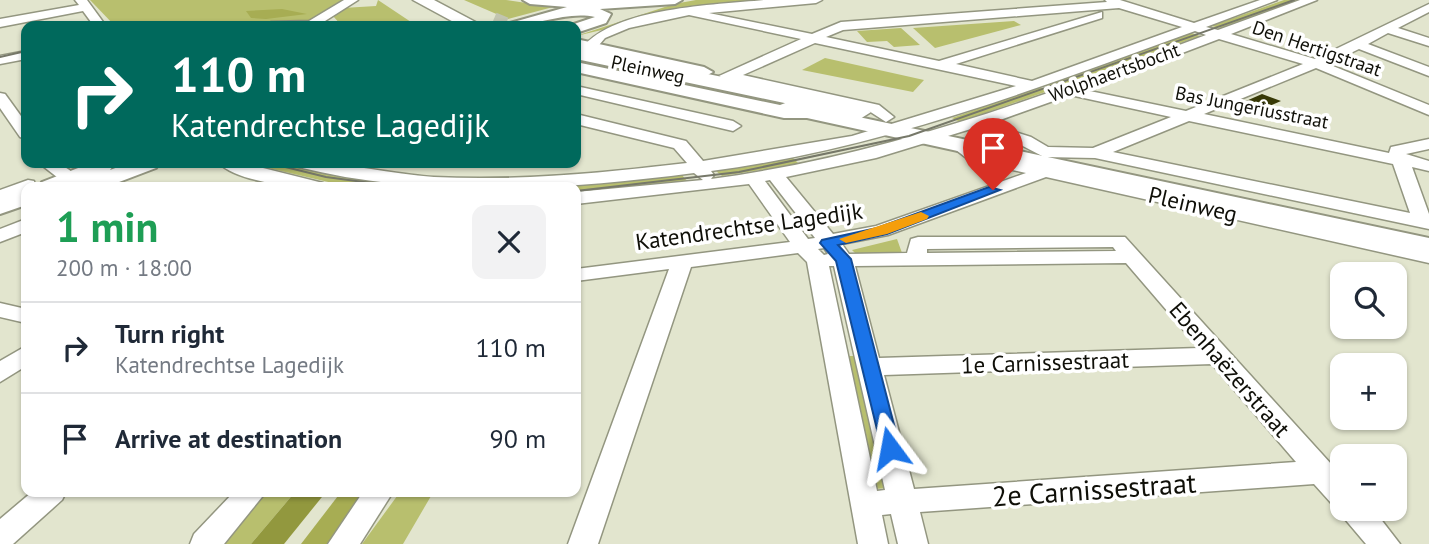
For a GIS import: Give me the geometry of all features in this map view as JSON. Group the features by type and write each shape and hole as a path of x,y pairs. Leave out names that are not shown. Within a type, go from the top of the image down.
{"highway":[{"path":"404,0 445,21"},
{"path":"421,0 464,21"},
{"path":"436,0 485,21"},
{"path":"450,0 487,21"},
{"name":"Pleinweg","path":"581,51 860,112"},
{"name":"Pleinweg","path":"581,52 798,111"},
{"path":"704,72 727,81"}],"main road":[{"path":"530,0 595,7 686,6"},
{"path":"540,21 595,7 675,0"},
{"path":"581,23 595,7"},
{"name":"Pleinweg","path":"581,51 704,72"},
{"name":"Pleinweg","path":"581,68 784,112 798,111 920,131 1429,246"},
{"name":"Pleinweg","path":"860,112 886,124"},
{"name":"Pleinweg","path":"954,139 1044,162 1427,226"},
{"path":"65,182 98,168"},
{"path":"74,182 129,168"},
{"path":"0,207 21,199"},
{"path":"0,221 21,213"}],"street":[{"path":"315,21 352,0"},
{"path":"581,50 607,30 686,6 715,7 816,0"},
{"name":"Wolphaertsbocht","path":"516,182 704,175 753,177 774,174 920,131 1030,84 1271,0"},
{"name":"Wolphaertsbocht","path":"954,139 980,120 1311,0"},
{"path":"0,23 62,5 83,4 96,21"},
{"path":"727,81 811,39 851,24 1118,4"},
{"path":"940,65 1118,4"},
{"name":"Den Hertigstraat","path":"1118,4 1317,64 1429,110"},
{"path":"62,5 72,21"},
{"path":"686,6 811,39 1030,84"},
{"path":"1095,153 1317,64 1359,45 1429,7"},
{"path":"1412,15 1429,21"},
{"path":"1387,29 1429,42"},
{"path":"1359,45 1429,72"},
{"path":"0,52 21,48"},
{"path":"0,60 21,56"},
{"name":"Pleinweg","path":"727,81 874,108 886,124"},
{"name":"Bas Jungeriusstraat","path":"1065,90 1429,166"},
{"name":"Pleinweg","path":"581,91 733,126"},
{"path":"0,97 21,128"},
{"name":"Pleinweg","path":"798,111 838,127 839,143"},
{"name":"Pleinweg","path":"980,120 980,125 986,130 1025,140 1044,162 1429,257"},
{"path":"581,123 680,144 704,175"},
{"name":"Wolphaertsbocht","path":"581,197 704,175 839,143 886,124"},
{"path":"0,130 21,129"},
{"path":"1427,226 1398,158 1398,149 1429,144"},
{"name":"Pleinweg","path":"1044,162 1095,153 1427,226"},
{"name":"Katendrechtse Lagedijk","path":"581,274 682,262 823,252 881,231 1044,162"},
{"path":"240,168 273,182"},
{"name":"Wolphaertsbocht","path":"337,168 408,180 463,182"},
{"path":"774,174 823,252 871,368 913,544"},
{"path":"753,177 823,252 873,544"},
{"path":"0,197 21,193"},
{"path":"0,236 21,227"},
{"name":"Ebenhaëzerstraat","path":"823,252 916,259 1124,249 1330,482"},
{"path":"583,544 682,262"},
{"path":"0,310 21,315"},
{"name":"1e Carnissestraat","path":"871,368 1219,356"},
{"path":"0,373 21,358"},
{"name":"2e Carnissestraat","path":"866,504 1322,472"},
{"path":"0,537 46,497"},
{"path":"205,544 247,497"},
{"path":"343,544 376,497"},
{"path":"1365,521 1385,544"}],"shaded area":[{"path":"90,0 345,0 312,21 110,21"},
{"path":"378,0 410,21 338,21 333,16 343,8 376,6"},
{"path":"464,0 506,0 553,7 508,19"},
{"path":"696,0 767,0 696,8 581,35 581,34 674,4"},
{"path":"1284,0 1299,0 1221,28 1211,26"},
{"path":"282,9 307,14 266,19 251,18 246,11"},
{"path":"1014,21 1021,25 935,48 913,28"},
{"path":"901,28 920,45 894,47 887,41 867,42 857,31"},
{"path":"1191,33 1200,36 1055,88 1045,85"},
{"path":"825,58 924,80 913,92 802,70"},
{"path":"1039,87 1048,91 960,122 952,118"},
{"path":"792,157 799,164 722,176 716,171"},
{"path":"268,168 299,168 344,178 385,182 329,182"},
{"path":"682,175 687,181 581,192 581,184"},
{"path":"897,239 902,253 896,255 857,255 852,250"},
{"path":"841,356 859,356 887,488 875,489"},
{"path":"257,497 291,497 251,544 217,544"},
{"path":"291,497 322,497 284,544 251,544"},
{"path":"337,497 371,497 336,544 301,544"},
{"path":"396,497 430,497 403,544 362,544"}],"building":[{"path":"1262,94 1281,101 1248,115 1230,108"}],"tram line":[{"path":"581,190 739,172 909,136 1294,0"},
{"path":"0,57 21,52"},
{"path":"289,168 364,182"}],"slow traffic":[{"path":"846,239 881,231 921,216"}],"route":[{"path":"890,448 843,259 827,243 881,231 993,190"}]}
